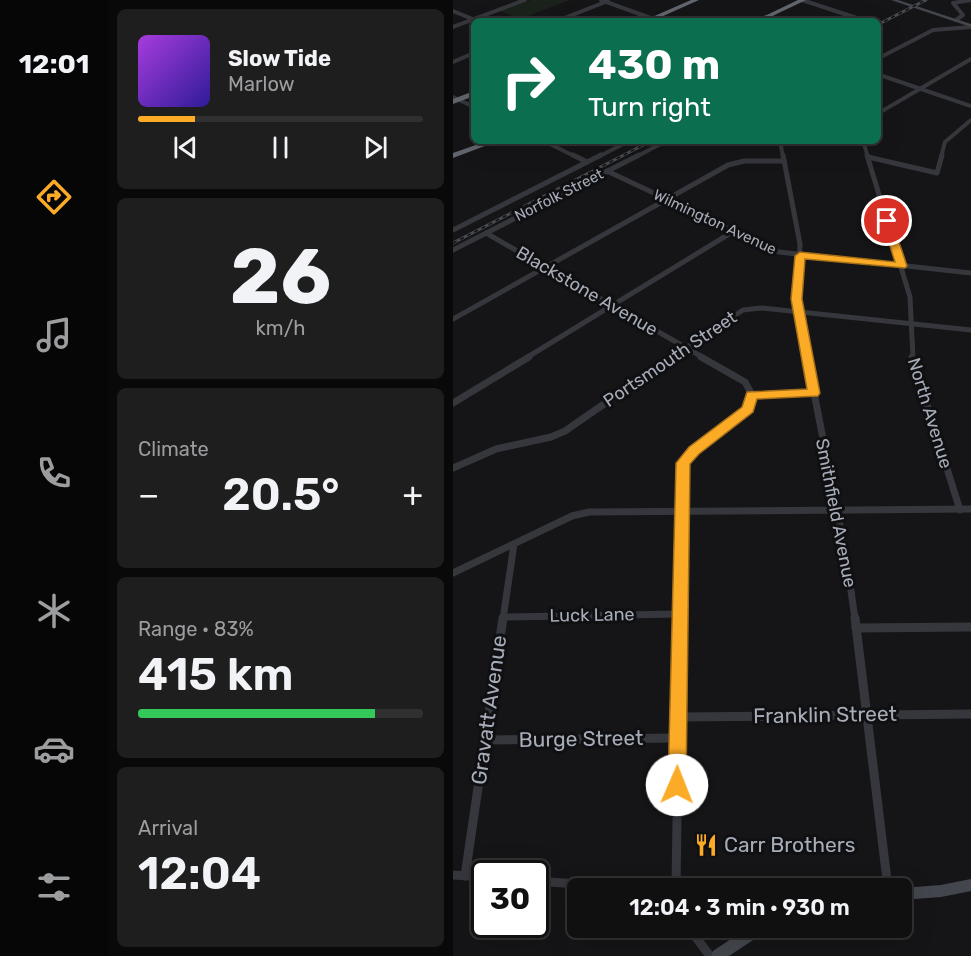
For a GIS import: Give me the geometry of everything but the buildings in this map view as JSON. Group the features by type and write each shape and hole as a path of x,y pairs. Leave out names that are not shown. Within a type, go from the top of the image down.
{"highway":[{"path":"656,18 696,0"},
{"path":"766,17 802,0"},
{"path":"455,100 471,94"},
{"path":"453,156 486,144"}],"main road":[{"path":"893,0 971,26"},
{"path":"912,893 941,891 971,885"},
{"path":"718,956 745,938"}],"street":[{"path":"480,18 525,0"},
{"path":"802,0 857,18"},
{"path":"903,3 909,0"},
{"path":"956,20 963,15 953,3 971,0"},
{"path":"564,18 606,1 647,18"},
{"path":"453,11 471,18"},
{"path":"453,27 471,21"},
{"path":"881,57 933,30 971,26"},
{"path":"453,62 471,54"},
{"path":"881,112 971,59"},
{"path":"881,75 971,106"},
{"path":"455,100 471,106"},
{"path":"868,157 935,174 939,172 945,142 971,120"},
{"path":"551,144 587,162"},
{"path":"453,230 623,144"},
{"name":"Norfolk Street","path":"453,250 660,144"},
{"name":"Smithfield Avenue","path":"781,144 800,256 798,311 837,510 857,628 887,878"},
{"name":"North Avenue","path":"864,144 910,297 911,352 960,510"},
{"path":"453,319 732,163 784,161"},
{"name":"Wilmington Avenue","path":"607,171 779,252 971,273"},
{"path":"453,403 734,231"},
{"name":"Blackstone Avenue","path":"486,233 745,382 751,395"},
{"name":"Portsmouth Street","path":"453,468 497,449 551,437 565,431 743,310 761,308 798,311 971,330"},
{"path":"676,878 682,468 686,458 748,409 751,395 814,393"},
{"path":"453,573 580,513 971,509"},
{"name":"Gravatt Avenue","path":"465,876 514,544"},
{"name":"Luck Lane","path":"503,617 680,614"},
{"path":"857,628 971,627"},
{"name":"Franklin Street","path":"679,717 971,714"},
{"name":"Burge Street","path":"484,740 678,738"},
{"path":"453,875 471,876"},
{"path":"549,882 567,883"},
{"path":"696,938 710,956"}],"shaded area":[{"path":"531,0 570,0 523,18 500,11"}],"railway":[{"path":"881,23 926,0"},
{"path":"453,243 645,144"}],"place":[{"name":"Carr Brothers","path":"706,845"}],"route":[{"path":"677,785 683,463 694,450 748,409 751,395 814,393 798,311 800,256 901,266 887,221"}]}
